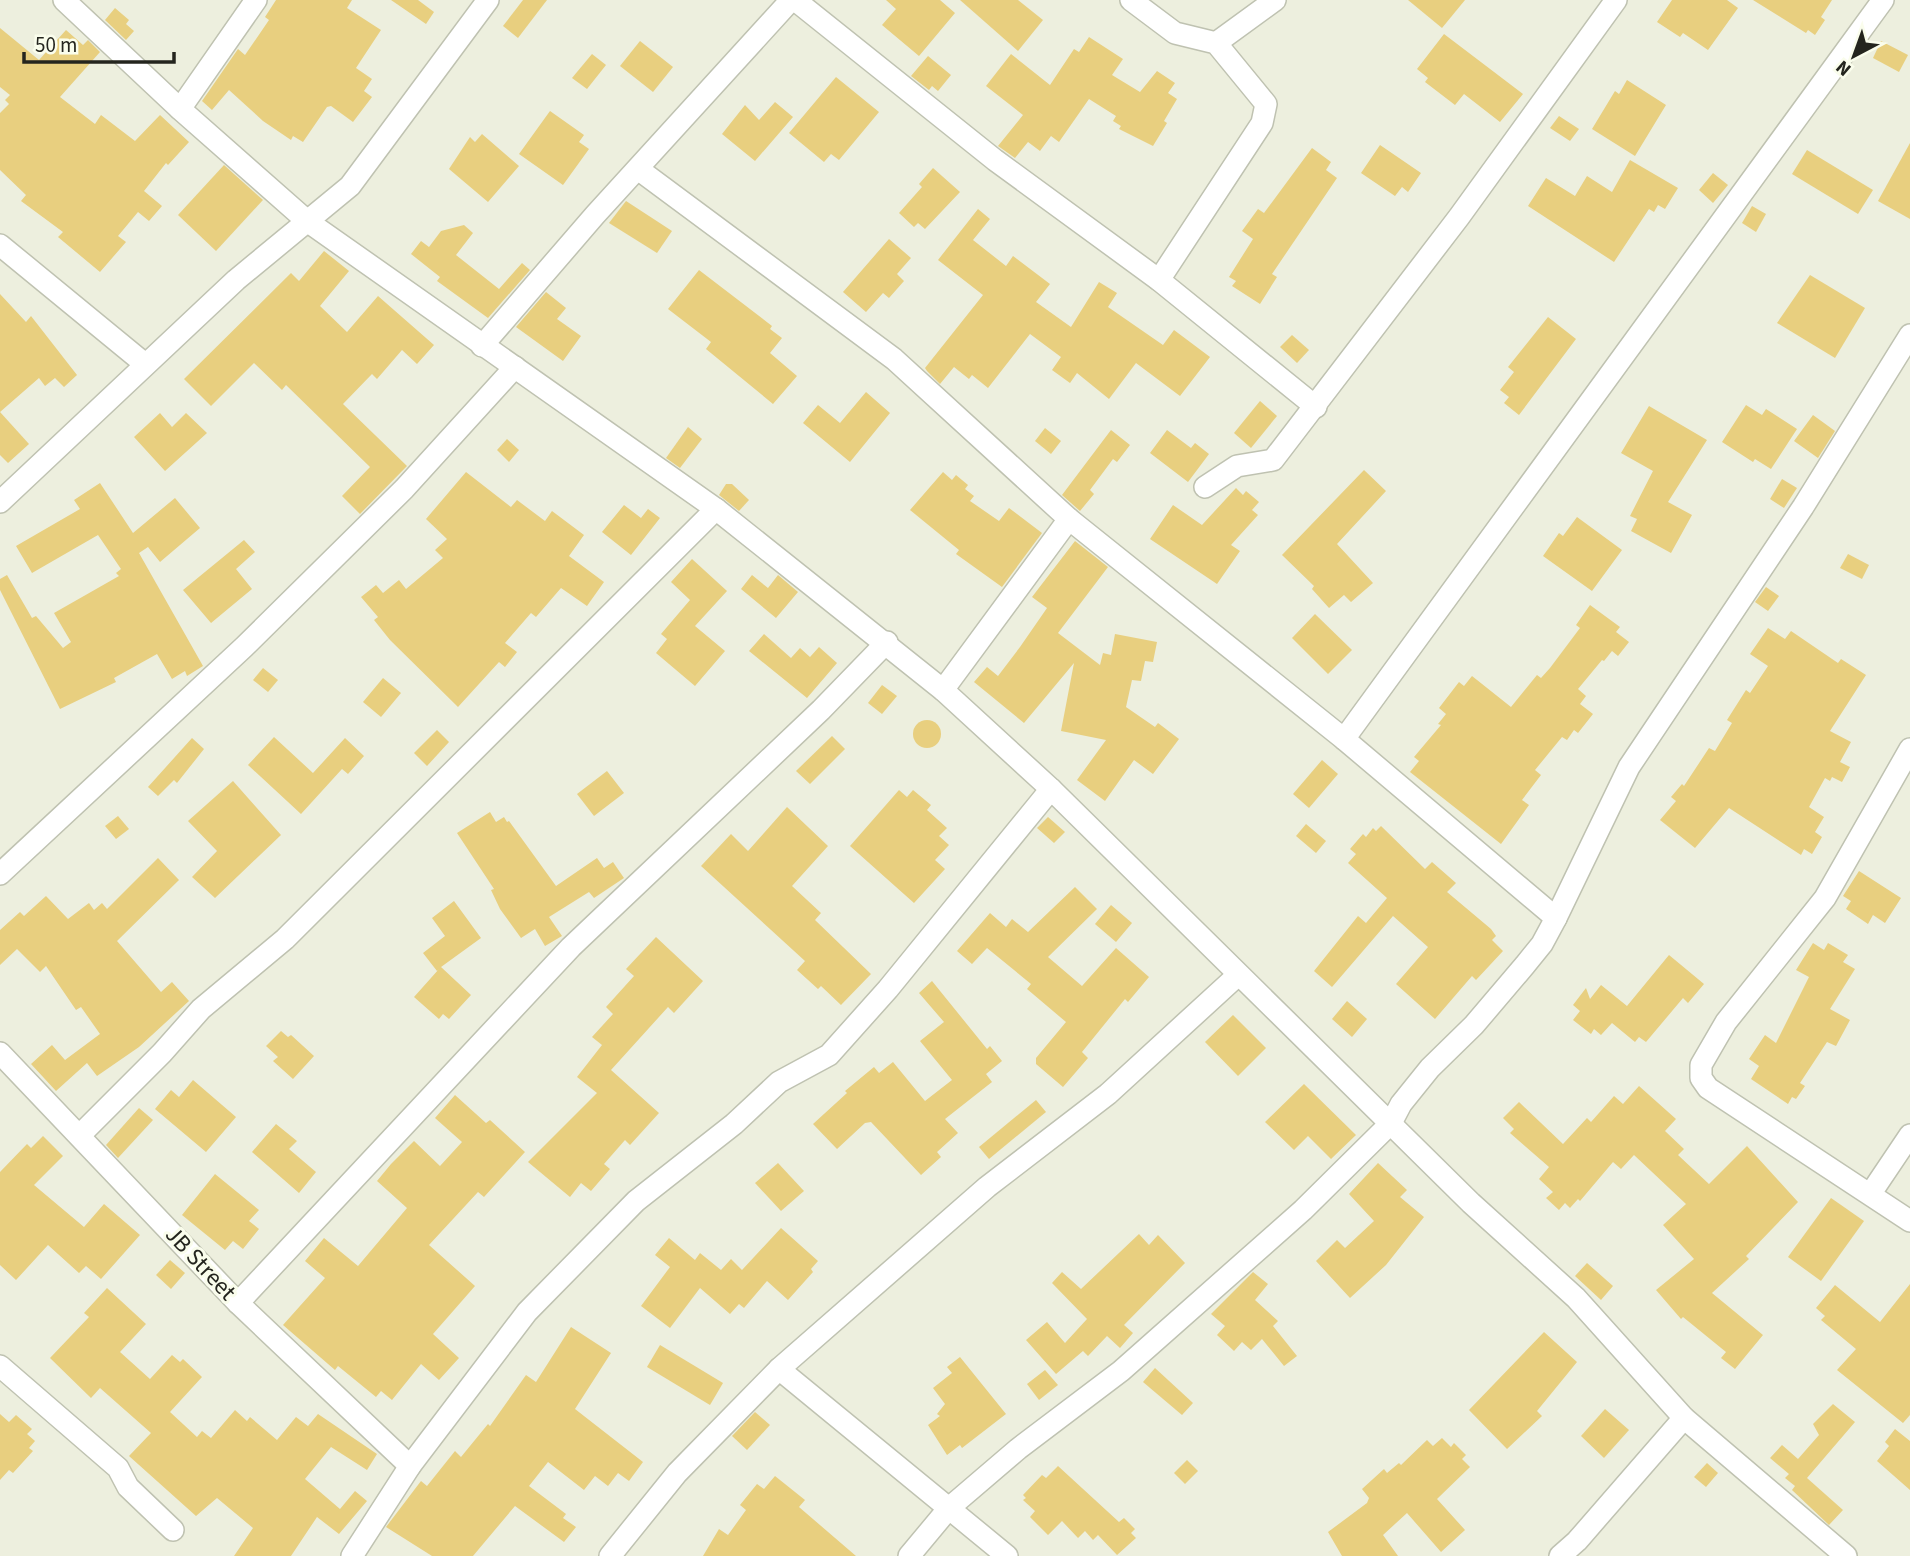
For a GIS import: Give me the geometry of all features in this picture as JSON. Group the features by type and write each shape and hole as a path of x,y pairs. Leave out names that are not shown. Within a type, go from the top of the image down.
{"street":[{"path":"64,0 180,109 307,221 716,509 887,642 943,690 1051,789 1471,1202 1576,1298 1684,1418 1846,1556"},
{"path":"180,109 256,0"},
{"path":"0,502 65,444 145,364 236,280 350,186 488,0"},
{"path":"482,346 638,169 793,0 995,160 1159,280 1316,407"},
{"path":"1131,0 1175,33 1216,43 1266,104 1262,123 1159,280"},
{"path":"1216,43 1275,0"},
{"path":"1205,487 1237,466 1272,460 1316,407 1616,0"},
{"path":"1343,739 1883,0"},
{"path":"638,169 894,359 1069,519 1343,739 1556,918"},
{"path":"0,245 145,364"},
{"path":"909,1556 949,1508 1018,1449 1121,1371 1303,1210 1391,1123 1401,1104 1430,1068 1474,1025 1542,944 1629,767 1803,507 1910,335"},
{"path":"0,874 263,628 404,489 515,367"},
{"path":"81,1134 162,1053 201,1009 285,939 716,509"},
{"path":"943,690 1069,519"},
{"path":"238,1303 571,947 821,710 887,642"},
{"path":"1910,749 1825,898 1726,1022 1701,1065 1701,1077 1708,1088 1910,1221"},
{"path":"352,1556 410,1466 527,1312 636,1201 734,1124 779,1082 829,1055 888,989 1051,789"},
{"path":"610,1556 677,1474 779,1369 987,1187 1108,1094 1238,975"},
{"name":"JB Street","path":"0,1053 81,1134 238,1303 410,1466"},
{"path":"1871,1193 1910,1135"},
{"path":"0,1366 118,1468 128,1487 173,1530"},
{"path":"779,1369 1007,1556"},
{"path":"1560,1556 1577,1541 1684,1418"}],"building":[{"path":"276,0 352,0 347,8 381,30 356,68 372,79 364,91 372,97 353,122 331,106 327,107 303,142 293,136 291,140 263,121 229,90 212,110 202,101 238,49 245,55 269,20 265,17"},
{"path":"391,0 418,0 434,12 426,24"},
{"path":"523,0 547,0 518,38 503,26"},
{"path":"886,0 940,0 955,13 919,56 882,25 896,9"},
{"path":"960,0 1018,0 1043,20 1018,51"},
{"path":"1408,0 1465,0 1442,28"},
{"path":"1672,0 1727,0 1738,8 1708,50 1683,33 1680,37 1657,22"},
{"path":"1753,0 1832,0 1821,17 1825,20 1815,35 1808,30 1806,33"},
{"path":"115,8 129,20 126,24 134,31 126,40 105,20"},
{"path":"0,28 39,60 66,30 83,45 88,40 100,52 60,97 95,124 101,115 135,141 160,115 189,142 168,165 166,163 144,191 162,206 149,221 138,212 118,236 126,242 100,272 58,237 63,232 21,201 26,195 0,170 0,113 9,104 5,100 10,95 0,87"},
{"path":"1444,34 1523,94 1500,122 1464,94 1455,105 1425,82 1428,78 1417,69"},
{"path":"1089,37 1123,59 1112,75 1140,92 1157,71 1175,83 1168,93 1177,99 1153,146 1119,129 1121,126 1113,121 1116,116 1089,99 1059,142 1051,136 1040,151 1028,142 1015,158 998,146 1023,115 986,86 1011,54 1050,85 1074,49 1079,52"},
{"path":"640,41 673,67 653,92 620,66"},
{"path":"1881,41 1908,55 1899,72 1873,58"},
{"path":"592,54 606,65 587,89 572,78"},
{"path":"928,56 951,75 938,91 932,86 929,90 911,76"},
{"path":"836,77 879,112 839,160 831,154 824,162 789,133"},
{"path":"1627,80 1666,105 1635,156 1592,129 1615,91 1619,94"},
{"path":"775,102 793,117 755,161 722,134 745,105 759,120"},
{"path":"550,111 584,135 579,142 589,149 563,185 519,154"},
{"path":"1559,116 1579,129 1570,141 1550,128"},
{"path":"482,134 519,166 488,202 449,169 470,137 475,142"},
{"path":"1910,143 1910,219 1878,201"},
{"path":"1380,145 1421,173 1408,192 1402,187 1395,196 1361,173"},
{"path":"1312,148 1331,162 1326,170 1337,178 1272,274 1277,277 1260,304 1232,286 1236,281 1229,277 1253,239 1242,231 1258,209 1264,213"},
{"path":"1807,150 1873,190 1858,214 1792,174"},
{"path":"1630,160 1678,188 1665,209 1658,205 1654,212 1649,209 1614,262 1528,206 1546,178 1575,196 1587,176 1612,192"},
{"path":"224,165 263,200 216,251 178,215"},
{"path":"933,168 960,192 925,229 918,223 914,227 899,213 922,187 919,184"},
{"path":"1713,173 1728,185 1713,203 1699,190"},
{"path":"626,201 672,231 657,253 609,223"},
{"path":"1752,206 1766,214 1756,232 1742,223"},
{"path":"978,209 990,219 973,240 1006,266 1013,256 1050,284 1036,302 1071,327 1099,282 1117,293 1108,307 1163,345 1174,330 1210,357 1180,396 1136,363 1109,399 1077,373 1070,383 1052,370 1061,357 1030,334 988,388 972,375 969,379 954,367 940,384 925,368 983,295 938,260"},
{"path":"464,225 473,233 456,255 499,289 522,263 530,270 488,318 437,281 440,277 411,254 421,241 429,247 441,231"},
{"path":"889,239 911,258 897,274 904,281 889,298 883,293 866,312 843,292"},
{"path":"324,251 349,271 320,306 347,332 378,296 434,345 417,364 402,350 377,379 372,374 343,404 407,466 360,514 342,496 370,467 286,385 282,390 254,363 211,406 184,379 291,273 299,281"},
{"path":"699,270 772,326 770,329 782,338 770,353 797,376 773,404 706,349 711,342 668,309"},
{"path":"1810,275 1865,308 1835,358 1777,323"},
{"path":"546,292 566,308 557,319 581,336 563,361 516,327"},
{"path":"0,294 26,322 31,316 77,375 64,387 55,378 45,386 39,378 0,412"},
{"path":"1548,317 1576,339 1519,415 1504,403 1509,397 1500,390 1514,372 1508,367"},
{"path":"1292,335 1309,350 1297,363 1280,347"},
{"path":"866,392 890,413 850,462 803,423 818,405 840,423"},
{"path":"1260,401 1277,416 1251,448 1234,433"},
{"path":"1746,405 1762,415 1766,409 1797,429 1771,469 1755,459 1753,462 1722,442"},
{"path":"1649,406 1707,440 1668,502 1692,515 1671,553 1631,531 1637,519 1630,516 1653,471 1621,453"},
{"path":"0,412 29,444 8,463 0,455"},
{"path":"160,413 172,427 186,413 207,433 165,471 134,437"},
{"path":"1813,415 1835,431 1818,458 1794,441"},
{"path":"688,427 702,439 680,468 666,458"},
{"path":"1045,428 1061,441 1051,454 1035,441"},
{"path":"1111,430 1130,445 1117,462 1113,459 1090,490 1094,494 1080,511 1062,495"},
{"path":"1167,430 1191,448 1195,443 1209,454 1188,482 1150,453"},
{"path":"507,439 519,450 509,462 497,450"},
{"path":"1364,470 1386,491 1337,544 1373,583 1351,602 1344,595 1329,608 1312,589 1314,586 1282,555"},
{"path":"466,472 511,507 517,500 545,521 552,511 584,535 569,556 604,582 587,606 561,588 536,617 531,613 505,643 517,652 505,667 499,662 458,707 390,640 374,620 378,617 361,597 376,585 383,593 399,580 406,589 443,558 435,550 447,539 426,519"},
{"path":"943,472 952,480 956,475 968,485 965,489 974,496 970,501 999,521 1009,508 1042,533 1002,587 956,554 959,550 910,510"},
{"path":"1782,479 1797,488 1784,508 1770,499"},
{"path":"100,483 133,533 175,498 200,528 160,562 148,547 139,553 203,666 187,676 185,671 172,679 157,654 114,678 116,682 60,709 0,590 0,579 7,575 32,618 36,616 63,648 71,642 54,613 119,576 116,573 121,569 98,535 32,573 16,546 80,509 74,500"},
{"path":"726,484 732,484 749,500 739,511 719,495"},
{"path":"1236,488 1243,495 1246,491 1259,502 1252,510 1258,515 1231,545 1240,551 1217,584 1150,539 1173,505 1202,525"},
{"path":"624,505 641,518 648,509 660,518 631,555 602,532"},
{"path":"1577,517 1622,550 1592,591 1543,556 1559,533 1563,536"},
{"path":"244,540 255,552 236,569 252,589 211,623 183,590"},
{"path":"1075,541 1108,567 1058,633 1100,665 1103,653 1111,655 1115,634 1157,642 1153,662 1145,661 1141,681 1132,680 1126,707 1155,727 1158,723 1179,739 1153,774 1134,760 1105,801 1077,780 1106,740 1061,731 1074,663 1024,723 974,682 987,667 998,676 1020,647 1047,608 1032,597"},
{"path":"1848,554 1869,565 1862,579 1840,568"},
{"path":"692,559 727,591 695,626 725,651 695,686 656,653 667,639 661,634 690,600 671,582"},
{"path":"752,575 768,588 778,575 798,592 776,618 741,589"},
{"path":"1766,587 1779,596 1768,611 1755,602"},
{"path":"1590,605 1620,627 1616,632 1629,642 1618,656 1612,651 1602,660 1578,689 1586,696 1580,704 1593,714 1578,733 1574,730 1567,740 1562,737 1535,770 1541,775 1522,800 1529,805 1501,844 1410,772 1419,761 1414,757 1441,725 1438,724 1446,714 1439,708 1459,682 1464,686 1472,676 1511,707 1537,675 1541,678 1550,668 1580,628 1576,625"},
{"path":"1315,614 1352,650 1328,674 1292,638"},
{"path":"1768,628 1785,639 1791,631 1838,663 1841,659 1866,675 1830,731 1851,742 1840,762 1850,767 1842,782 1832,777 1830,781 1825,778 1809,807 1824,817 1815,832 1822,837 1812,854 1804,849 1801,855 1729,808 1695,848 1660,820 1676,801 1671,797 1682,784 1684,786 1709,748 1715,751 1732,723 1727,720 1746,690 1750,693 1768,666 1750,654"},
{"path":"764,634 791,658 800,648 810,657 819,647 837,663 807,698 749,651"},
{"path":"263,668 278,680 268,692 253,680"},
{"path":"383,678 401,693 381,717 363,702"},
{"path":"882,685 897,696 882,714 868,703"},
{"path":"927,720 937,724 941,734 937,744 927,748 917,744 913,734 917,724"},
{"path":"437,730 449,742 427,766 414,753"},
{"path":"832,736 845,749 810,784 796,771"},
{"path":"274,737 313,773 345,738 364,756 348,774 342,769 301,814 248,765"},
{"path":"192,738 204,749 177,783 174,780 158,796 148,787"},
{"path":"1322,760 1338,774 1309,808 1293,794"},
{"path":"607,771 624,793 594,816 577,794"},
{"path":"233,781 281,835 215,898 192,877 217,851 188,821"},
{"path":"899,790 907,797 913,790 931,805 927,810 947,828 939,836 949,845 935,860 945,869 914,903 850,846"},
{"path":"787,807 828,846 792,886 821,913 815,920 871,974 841,1005 821,986 818,989 797,970 805,961 701,866 731,834 748,851"},
{"path":"490,812 496,822 504,817 509,821 556,886 597,858 604,868 613,862 624,878 594,898 589,892 549,917 562,936 545,946 535,929 521,938 500,909 491,890 494,889 457,833"},
{"path":"118,816 129,829 116,839 105,826"},
{"path":"1048,817 1065,832 1054,843 1037,828"},
{"path":"1306,824 1326,841 1316,853 1296,836"},
{"path":"1381,826 1425,869 1432,862 1456,883 1447,892 1491,929 1496,936 1492,940 1503,951 1476,980 1472,976 1435,1019 1396,984 1428,947 1393,916 1332,987 1314,971 1358,916 1366,923 1387,898 1348,863 1356,854 1350,849 1363,834 1366,837 1373,828 1376,831"},
{"path":"158,858 179,880 117,941 161,992 172,982 189,1001 139,1047 97,1076 87,1063 56,1091 31,1064 52,1045 65,1060 100,1034 81,1007 76,1010 46,966 40,972 17,949 0,965 0,930 20,912 24,916 46,896 68,919 89,903 94,910 102,903 107,909"},
{"path":"1859,871 1901,898 1885,923 1873,915 1868,924 1846,909 1851,901 1843,896"},
{"path":"1075,887 1097,909 1048,957 1082,986 1116,948 1149,977 1128,1002 1125,999 1082,1052 1088,1058 1063,1087 1036,1064 1036,1058 1066,1022 1027,989 1031,984 987,948 972,964 957,951 990,913 1006,927 1012,919 1028,932"},
{"path":"454,901 481,938 441,967 471,995 449,1019 443,1014 439,1019 414,997 439,969 437,971 423,953 445,936 432,918"},
{"path":"1111,905 1132,923 1116,942 1095,924"},
{"path":"656,937 703,981 674,1013 668,1007 611,1070 659,1113 630,1145 625,1140 604,1164 610,1169 591,1191 581,1183 570,1197 528,1162 597,1093 577,1077 602,1045 592,1037 613,1014 606,1007 634,976 626,969"},
{"path":"1813,943 1824,950 1828,943 1848,955 1843,962 1855,969 1830,1009 1850,1020 1836,1046 1827,1042 1800,1083 1805,1086 1796,1099 1792,1097 1788,1104 1751,1079 1759,1066 1749,1059 1765,1035 1776,1043 1809,977 1796,970"},
{"path":"1669,955 1704,984 1688,1003 1683,998 1646,1042 1639,1037 1635,1042 1612,1023 1601,1035 1594,1029 1591,1034 1573,1020 1580,1011 1573,1005 1586,988 1590,999 1601,985 1627,1006"},
{"path":"932,981 987,1049 990,1046 1002,1061 986,1074 992,1082 945,1119 958,1133 937,1152 941,1157 921,1175 871,1122 865,1123 837,1149 813,1124 847,1093 845,1091 874,1067 879,1073 893,1062 925,1101 952,1080 920,1041 944,1022 919,993"},
{"path":"1347,1001 1367,1019 1352,1037 1332,1019"},
{"path":"1233,1015 1266,1048 1238,1076 1205,1042"},
{"path":"281,1031 288,1037 291,1035 314,1056 293,1079 273,1061 278,1057 266,1046"},
{"path":"193,1080 236,1117 206,1152 155,1109 171,1090 179,1097"},
{"path":"1304,1084 1356,1135 1331,1159 1308,1136 1294,1150 1265,1122"},
{"path":"1639,1086 1676,1119 1665,1131 1684,1149 1678,1155 1709,1184 1747,1146 1798,1202 1746,1256 1749,1259 1712,1293 1763,1335 1735,1369 1721,1358 1726,1352 1683,1317 1681,1319 1656,1290 1694,1259 1663,1225 1686,1204 1634,1155 1621,1169 1613,1162 1580,1201 1578,1199 1570,1208 1565,1203 1559,1210 1546,1198 1553,1192 1539,1179 1549,1167 1510,1133 1514,1129 1503,1118 1519,1102 1563,1144 1587,1118 1591,1122 1614,1096 1623,1104"},
{"path":"455,1095 486,1123 490,1120 525,1152 484,1197 478,1192 429,1245 475,1286 433,1334 459,1358 439,1380 421,1364 392,1400 381,1391 376,1397 338,1366 335,1370 283,1325 325,1278 305,1261 324,1238 358,1266 407,1208 377,1181 391,1164 414,1141 440,1166 462,1142 435,1118"},
{"path":"1036,1100 1046,1112 989,1159 979,1147"},
{"path":"139,1108 153,1120 118,1158 106,1145"},
{"path":"276,1124 297,1141 289,1149 316,1172 299,1193 252,1152"},
{"path":"43,1136 63,1156 34,1185 84,1227 104,1204 140,1235 101,1279 86,1266 79,1273 48,1245 16,1280 0,1265 0,1172 27,1144 31,1148"},
{"path":"778,1163 804,1191 781,1211 755,1183"},
{"path":"1378,1163 1407,1190 1400,1197 1424,1217 1386,1265 1350,1298 1316,1261 1337,1240 1345,1248 1374,1221 1349,1194"},
{"path":"215,1174 259,1210 249,1221 259,1229 243,1249 233,1241 225,1250 182,1215"},
{"path":"1831,1198 1864,1221 1821,1281 1788,1257"},
{"path":"781,1228 818,1261 811,1269 813,1272 788,1300 767,1281 744,1308 739,1304 730,1314 700,1288 670,1328 641,1306 670,1267 655,1255 669,1238 695,1260 700,1253 721,1270 731,1259 742,1270"},
{"path":"1139,1234 1149,1245 1158,1235 1185,1263 1124,1325 1133,1333 1120,1348 1107,1336 1088,1356 1083,1351 1056,1374 1026,1340 1047,1322 1065,1343 1087,1319 1052,1283 1062,1272 1081,1289"},
{"path":"170,1260 185,1273 171,1289 156,1275"},
{"path":"1587,1263 1613,1286 1601,1300 1575,1276"},
{"path":"1253,1272 1268,1284 1255,1300 1278,1321 1273,1326 1297,1356 1284,1366 1262,1339 1251,1350 1242,1342 1234,1351 1217,1335 1225,1326 1211,1314"},
{"path":"1910,1284 1910,1415 1903,1423 1837,1370 1856,1349 1821,1320 1825,1316 1816,1308 1835,1285 1880,1322"},
{"path":"107,1288 146,1324 120,1352 150,1379 172,1355 180,1362 183,1359 202,1377 170,1412 197,1437 202,1431 211,1438 235,1410 247,1421 250,1417 277,1440 296,1417 308,1426 318,1414 377,1454 367,1470 331,1447 305,1479 340,1509 355,1491 367,1501 339,1534 317,1517 291,1556 234,1556 253,1528 217,1498 196,1516 129,1456 151,1433 100,1388 91,1398 50,1358 89,1317 84,1313"},
{"path":"571,1327 611,1353 575,1409 643,1462 629,1481 618,1473 608,1486 595,1476 584,1490 548,1462 529,1486 566,1514 563,1518 576,1527 564,1542 515,1506 473,1556 432,1556 386,1527 421,1481 427,1486 455,1451 461,1457 488,1424 490,1426 526,1375 536,1382"},
{"path":"1544,1332 1577,1362 1537,1411 1542,1416 1507,1449 1469,1410"},
{"path":"660,1345 723,1383 710,1405 647,1367"},
{"path":"960,1357 1006,1414 962,1448 960,1445 947,1455 928,1425 940,1416 937,1414 945,1404 933,1388 952,1373 947,1367"},
{"path":"1155,1368 1193,1403 1182,1415 1143,1382"},
{"path":"1045,1370 1058,1385 1039,1400 1027,1384"},
{"path":"1833,1404 1855,1422 1807,1478 1843,1510 1829,1525 1792,1490 1795,1486 1785,1478 1789,1474 1770,1458 1782,1445 1798,1459 1819,1435 1813,1424"},
{"path":"1605,1409 1629,1430 1604,1458 1581,1436"},
{"path":"755,1412 770,1425 747,1450 732,1436"},
{"path":"0,1414 9,1422 16,1415 32,1429 27,1434 35,1441 29,1448 33,1451 13,1473 9,1470 0,1480"},
{"path":"1895,1429 1910,1441 1910,1490 1877,1461 1889,1446 1885,1442"},
{"path":"1442,1438 1451,1447 1454,1443 1466,1455 1462,1459 1470,1467 1437,1499 1465,1530 1441,1552 1407,1513 1383,1535 1398,1556 1342,1556 1328,1532 1367,1503 1369,1498 1362,1489 1384,1469 1387,1473 1399,1463 1401,1465 1427,1440 1433,1446"},
{"path":"1187,1460 1198,1471 1185,1484 1174,1473"},
{"path":"1707,1463 1718,1473 1706,1487 1694,1477"},
{"path":"1058,1466 1119,1522 1124,1518 1135,1529 1131,1533 1136,1538 1117,1555 1098,1535 1093,1540 1085,1531 1078,1538 1062,1521 1048,1535 1030,1517 1035,1511 1023,1500 1026,1498 1023,1495 1042,1475 1046,1478"},
{"path":"775,1476 805,1500 799,1507 856,1556 703,1556 719,1529 728,1535 746,1510 740,1505 757,1484 764,1489"}]}
